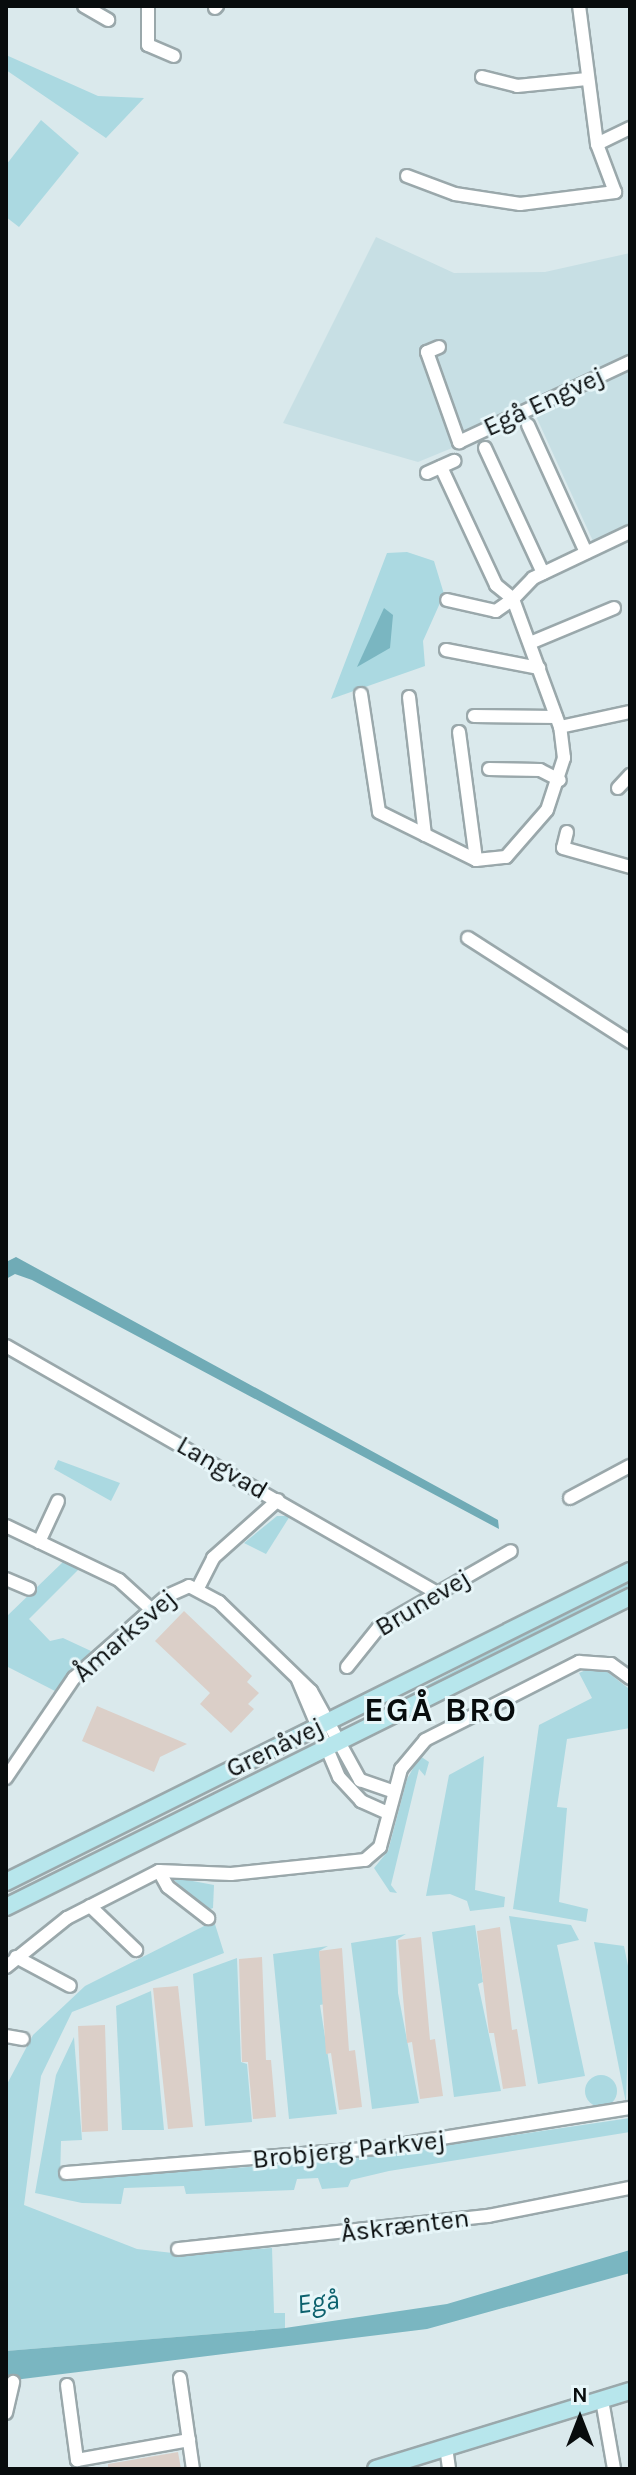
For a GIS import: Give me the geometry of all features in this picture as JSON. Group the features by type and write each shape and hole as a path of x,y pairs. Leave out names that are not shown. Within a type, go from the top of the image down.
{"main road":[{"name":"Grenåvej","path":"6,1882 630,1571"},
{"name":"Grenåvej","path":"6,1907 630,1597"},
{"path":"376,2469 630,2391"}],"street":[{"path":"84,6 108,20"},
{"path":"148,6 148,45 174,56"},
{"path":"407,176 455,194 520,204 615,192 597,144 579,6"},
{"path":"482,77 517,86 587,79"},
{"path":"597,144 630,128"},
{"name":"Egå Engvej","path":"439,347 427,352 459,442 630,362"},
{"name":"Egå Engvej","path":"528,425 586,552"},
{"name":"Egå Engvej","path":"485,448 543,573"},
{"path":"347,698 365,693 379,812 476,860 514,852 535,830 560,780 558,722 513,599 496,585 448,464 427,473"},
{"path":"447,600 496,611 543,573 630,532"},
{"path":"530,643 614,608"},
{"path":"446,650 539,668"},
{"path":"409,697 425,835"},
{"path":"474,716 558,722 630,712"},
{"path":"459,732 476,860"},
{"path":"489,769 540,770 560,780"},
{"path":"618,788 630,775"},
{"path":"567,832 563,848 630,867"},
{"path":"468,938 630,1042"},
{"name":"Langvad","path":"6,1346 437,1593"},
{"path":"570,1498 630,1466"},
{"name":"Åmarksvej","path":"198,1588 213,1558 278,1500"},
{"path":"39,1542 58,1501"},
{"path":"6,1526 119,1580 151,1609"},
{"name":"Brunevej","path":"347,1667 367,1636 511,1551"},
{"path":"6,1579 29,1589"},
{"name":"Åmarksvej","path":"6,1778 11,1764 74,1678 179,1588 198,1588 298,1679 323,1724"},
{"path":"6,1967 90,1906 159,1871 231,1874 365,1860 380,1847 401,1769 425,1740 579,1662 611,1664 630,1678"},
{"path":"323,1724 348,1789 388,1813"},
{"path":"332,1745 360,1780 394,1792"},
{"path":"159,1871 168,1887 208,1918"},
{"path":"90,1906 136,1950"},
{"path":"16,1957 70,1986"},
{"path":"6,2036 23,2039"},
{"name":"Brobjerg Parkvej","path":"66,2173 380,2148 630,2108"},
{"name":"Åskrænten","path":"178,2249 488,2216 630,2188"},
{"path":"180,2378 193,2469"},
{"path":"6,2413 13,2382"},
{"path":"67,2385 77,2460 189,2440"},
{"path":"602,2400 614,2469"},
{"path":"446,2447 449,2469"}],"shaded area":[{"path":"6,55 98,96 144,98 106,138 6,70"},
{"path":"41,120 79,153 19,227 6,217 6,165"},
{"path":"376,237 454,273 545,272 630,253 630,524 593,541 535,414 418,462 283,423"},
{"path":"407,552 434,561 444,594 423,641 425,666 331,699 387,553"},
{"path":"384,608 393,615 390,648 357,667"},
{"path":"16,1257 498,1520 499,1529 32,1280 15,1274 6,1279 6,1262"},
{"path":"58,1460 120,1483 111,1501 54,1469"},
{"path":"277,1516 290,1516 266,1554 244,1543"},
{"path":"64,1561 79,1569 29,1619 50,1641 63,1638 91,1651 55,1691 6,1666 6,1617"},
{"path":"630,1579 630,1589 350,1729 349,1726"},
{"path":"588,1669 606,1671 628,1688 630,1728 567,1739 557,1807 567,1808 559,1902 588,1909 586,1922 513,1909 539,1725 592,1698 579,1673"},
{"path":"420,1756 429,1762 425,1776 419,1769 391,1885 397,1893 390,1892 374,1868 388,1851 407,1779"},
{"path":"484,1756 475,1890 505,1897 504,1907 470,1911 467,1901 450,1894 426,1896 449,1775"},
{"path":"171,1877 214,1885 213,1908 205,1911"},
{"path":"509,1916 571,1925 579,1940 557,1945 585,2076 538,2084"},
{"path":"214,1921 224,1953 72,2012 41,2076 24,2205 137,2249 182,2254 272,2248 274,2313 285,2313 285,2328 6,2351 6,2086 33,2035 85,1986"},
{"path":"475,1925 483,1982 478,1984 501,2091 454,2097 432,1932"},
{"path":"406,1934 396,1940 398,1993 419,2103 372,2109 351,1943"},
{"path":"594,1942 624,1946 630,1976 626,2103"},
{"path":"328,1946 319,1951 325,2004 320,2005 337,2114 289,2119 273,1954"},
{"path":"237,1958 241,2062 247,2064 252,2122 205,2126 193,1974"},
{"path":"151,1991 164,2130 122,2130 116,2006"},
{"path":"74,2037 82,2140 61,2141 60,2180 338,2161 630,2118 630,2132 389,2171 351,2180 348,2187 322,2189 318,2178 297,2179 294,2190 186,2194 184,2186 124,2188 121,2204 82,2203 35,2193 56,2075"},
{"path":"601,2075 613,2079 617,2091 613,2103 601,2107 589,2103 585,2091 589,2079"},
{"path":"630,2250 630,2273 427,2329 6,2381 6,2351 285,2328 447,2304"}],"building":[{"path":"184,1611 252,1676 247,1682 259,1693 248,1704 254,1709 231,1733 200,1704 210,1693 155,1641"},
{"path":"97,1706 187,1744 160,1757 154,1772 82,1741"},
{"path":"500,1927 512,2030 517,2029 526,2086 503,2089 494,2033 489,2033 477,1931"},
{"path":"421,1937 430,2040 435,2039 443,2096 420,2099 412,2042 407,2043 398,1940"},
{"path":"342,1948 349,2051 355,2050 362,2107 339,2110 331,2053 326,2054 319,1951"},
{"path":"262,1957 266,2060 271,2060 276,2117 253,2119 248,2062 242,2062 239,1959"},
{"path":"178,1986 193,2127 168,2129 153,1988"},
{"path":"105,2025 108,2131 82,2132 78,2026"},
{"path":"178,2452 181,2469 108,2469 108,2464"}],"district":[{"name":"EGÅ BRO","path":"441,1711"}],"water label":[{"name":"Egå","path":"318,2302"}]}
